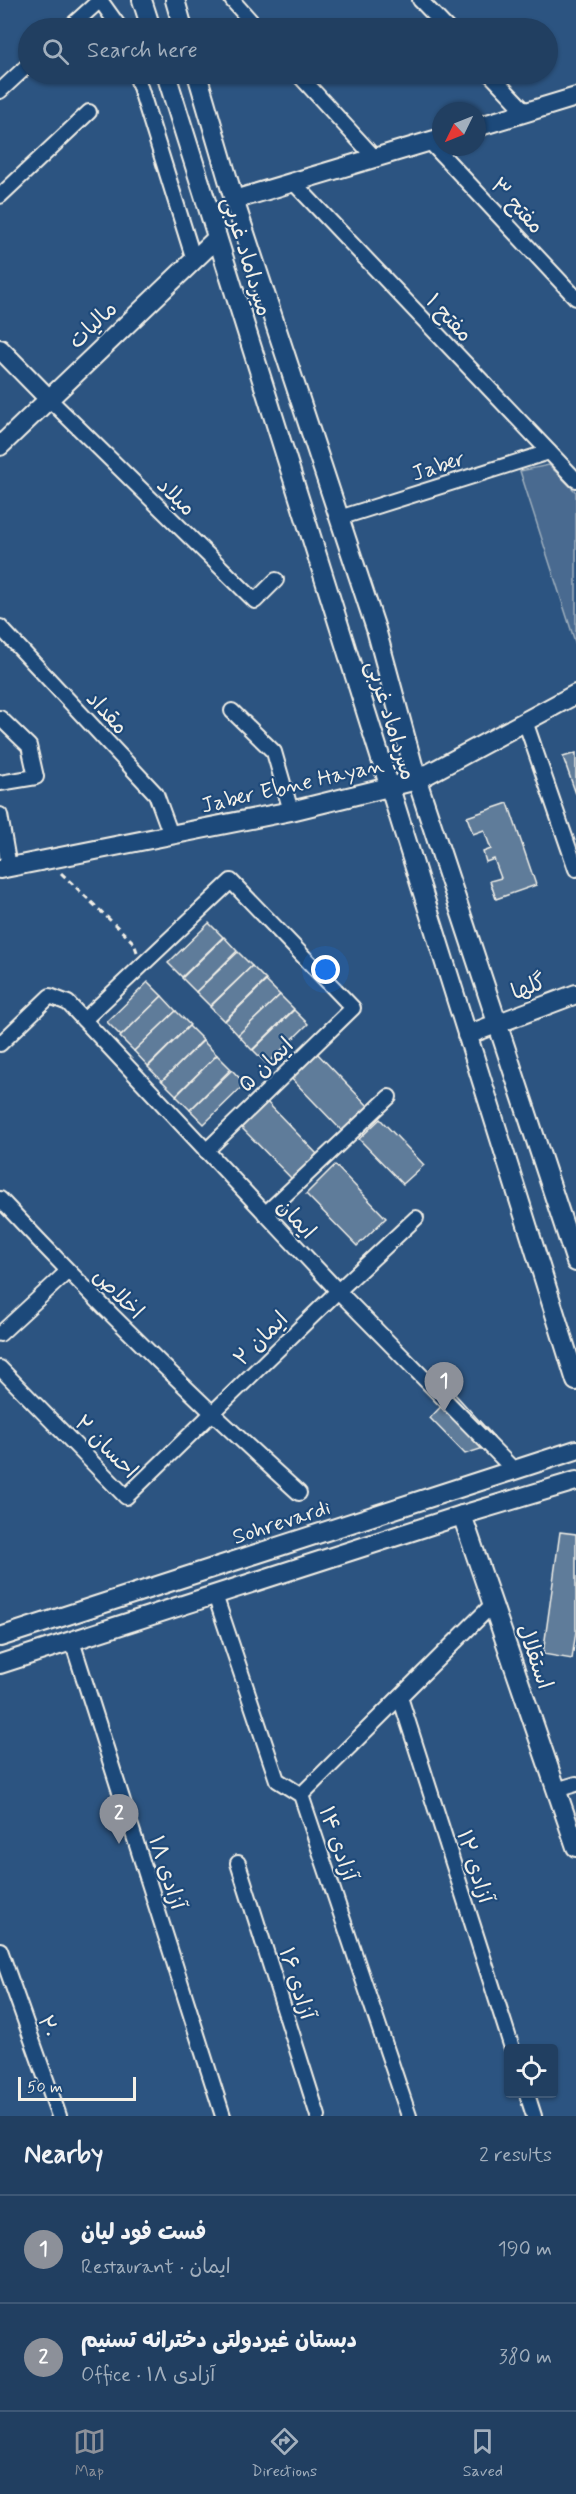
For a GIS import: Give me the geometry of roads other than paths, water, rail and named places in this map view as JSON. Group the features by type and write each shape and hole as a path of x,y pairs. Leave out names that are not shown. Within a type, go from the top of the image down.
{"street":[{"path":"80,18 100,0 113,18"},
{"path":"142,0 148,18"},
{"path":"175,0 180,18"},
{"path":"232,0 248,18"},
{"path":"420,0 437,18"},
{"path":"0,91 18,74"},
{"path":"139,84 194,260"},
{"name":"میرداماد غربی","path":"169,84 576,1381"},
{"name":"میرداماد غربی","path":"200,84 234,200 376,629 417,780 576,1262"},
{"path":"307,84 375,158"},
{"path":"500,84 527,112"},
{"path":"486,124 527,112 573,103"},
{"path":"0,196 89,112"},
{"path":"234,200 432,141"},
{"name":"مفتح ۳","path":"449,156 576,298"},
{"name":"مفتح ۱","path":"293,182 576,480"},
{"name":"مالیات","path":"0,446 217,238"},
{"path":"0,349 49,399"},
{"name":"میلاد","path":"49,399 255,601 276,580"},
{"name":"Jaber","path":"339,518 549,452"},
{"name":"مقداد","path":"0,627 156,794 171,835"},
{"name":"Jaber Ebne Hayan","path":"4,868 291,811 417,780 576,694"},
{"path":"232,711 274,752 291,811"},
{"path":"0,718 29,746 36,777 0,783"},
{"path":"525,721 576,869"},
{"path":"0,815 4,868"},
{"name":"ایمان ۵","path":"84,1020 231,881 353,1008 206,1151"},
{"name":"گلها","path":"466,1035 576,994"},
{"name":"ایمان","path":"0,1044 50,996 68,1003 338,1291 514,1470"},
{"path":"265,1214 388,1097"},
{"name":"اخلاص","path":"0,1199 67,1272 212,1415 298,1493"},
{"name":"ایمان ۲","path":"212,1415 416,1218"},
{"path":"0,1334 67,1272"},
{"name":"احسان ۲","path":"0,1368 126,1497 212,1415"},
{"name":"Sohrevardi","path":"0,1637 576,1450"},
{"path":"0,1664 462,1515 576,1482"},
{"name":"استقلال","path":"462,1515 576,1847"},
{"name":"آزادی ۱۴","path":"215,1595 277,1780 301,1795 409,2116"},
{"path":"301,1795 492,1605"},
{"name":"آزادی ۱۸","path":"72,1641 224,2116"},
{"name":"آزادی ۱۲","path":"400,1696 510,2044"},
{"path":"556,1790 576,1784"},
{"name":"آزادی ۱۶","path":"238,1863 318,2116"},
{"name":"۲۰","path":"0,1950 59,2116"},
{"path":"528,2098 534,2116"}],"place":[{"name":"فست فود لیان","path":"444,1412"},
{"name":"دبستان غیردولتی دخترانه تسنیم","path":"119,1844"}]}
